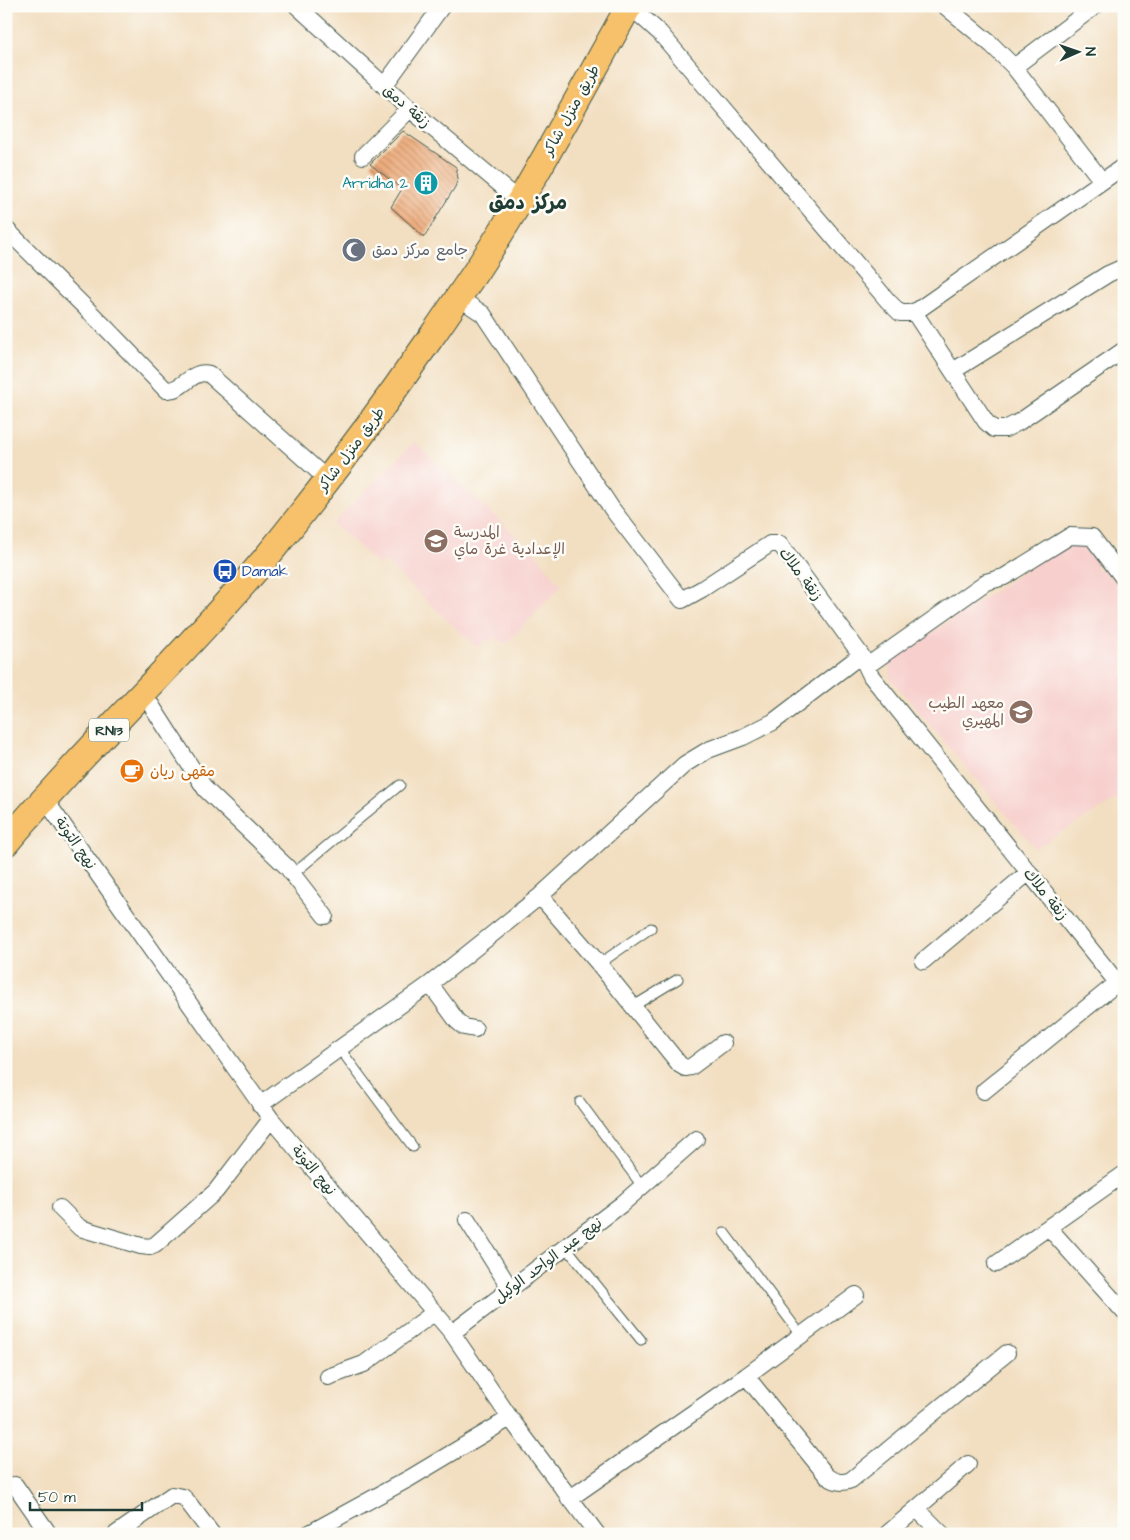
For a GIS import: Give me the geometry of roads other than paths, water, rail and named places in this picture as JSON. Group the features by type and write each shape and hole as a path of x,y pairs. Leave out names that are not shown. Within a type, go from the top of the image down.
{"main road":[{"name":"طريق منزل شاكر","path":"6,843 44,798 144,694 264,560 387,402 459,298 520,201 629,6"}],"street":[{"name":"زنقة دمق","path":"297,6 410,109 520,201"},
{"path":"384,86 442,6"},
{"path":"629,6 660,33 892,306 900,313 914,312 1124,166"},
{"path":"945,6 992,45 1014,67 1102,181"},
{"path":"1014,67 1095,6"},
{"path":"363,156 410,109"},
{"path":"6,229 166,390 175,390 198,373 209,374 328,480"},
{"path":"953,371 1100,279 1124,267"},
{"name":"زنقة ملاك","path":"459,298 483,314 612,509 682,600 770,544 780,544 864,660 871,676 1120,987"},
{"path":"914,312 986,422 994,429 999,430 1019,422 1124,350"},
{"path":"260,1105 430,984 540,896 668,782 685,764 708,750 774,722 837,672 864,660 986,582 1004,577 1070,536 1092,538 1124,579"},
{"path":"144,694 206,790 293,874 325,916"},
{"name":"نهج التوتة","path":"44,798 260,1105 452,1333 510,1418 597,1534"},
{"path":"923,960 1029,872"},
{"path":"540,896 599,964 682,1067 691,1067 722,1043"},
{"path":"430,984 456,1021 464,1027 475,1028"},
{"path":"984,1091 1120,987"},
{"path":"60,1208 80,1228 141,1246 150,1247 155,1245 216,1190 271,1119"},
{"name":"نهج عبد الواحد الوكيل","path":"452,1333 622,1204 696,1139"},
{"path":"996,1264 1124,1174"},
{"path":"468,1220 510,1288"},
{"path":"1049,1228 1124,1312"},
{"path":"570,1499 746,1376 856,1295"},
{"path":"328,1376 364,1364 435,1312"},
{"path":"746,1376 827,1476 842,1482 851,1480 1007,1353"},
{"path":"308,1534 417,1474 510,1418"},
{"path":"887,1534 968,1464"},
{"path":"15,1484 49,1534"},
{"path":"116,1534 172,1495 183,1497 212,1534"},
{"path":"917,1509 942,1534"}],"lane":[{"path":"293,874 400,785"},
{"path":"599,964 651,928"},
{"path":"632,1007 678,979"},
{"path":"340,1049 412,1147"},
{"path":"580,1102 642,1186"},
{"path":"724,1232 801,1335"},
{"path":"566,1247 641,1340"}],"place":[{"name":"Arridha 2","path":"426,183"},
{"name":"جامع مركز دمق","path":"354,250"},
{"name":"المدرسة الإعدادية غرة ماي","path":"436,541"},
{"name":"Damak","path":"225,571"},
{"name":"معهد الطيب المهيري","path":"1021,712"},
{"name":"مقهى ريان","path":"132,771"}],"district":[{"name":"مركز دمق","path":"528,202"}]}
